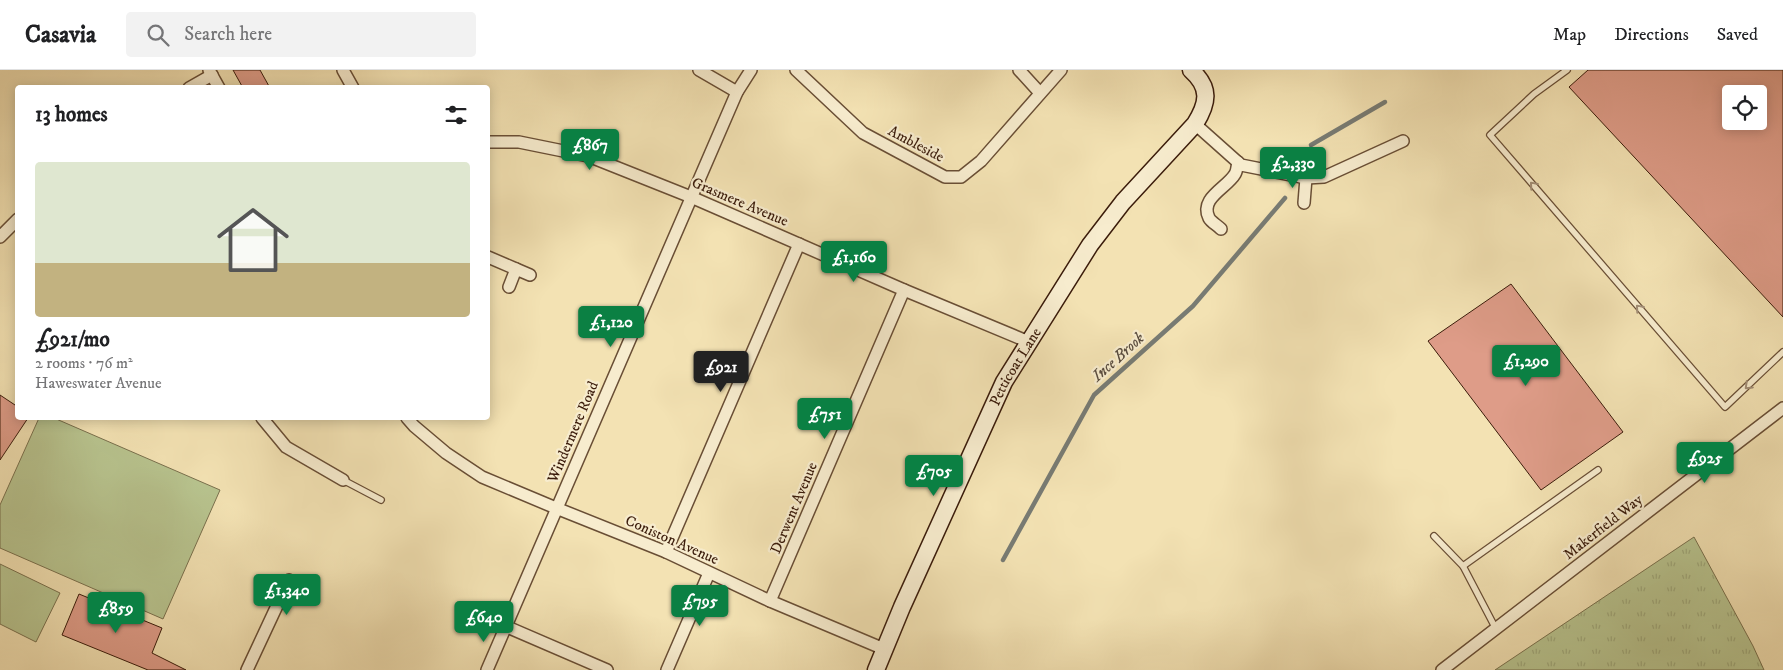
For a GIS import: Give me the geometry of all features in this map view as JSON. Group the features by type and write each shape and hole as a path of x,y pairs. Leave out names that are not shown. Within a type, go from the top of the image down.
{"street":[{"path":"343,70 350,85"},
{"path":"699,70 737,92"},
{"name":"Windermere Road","path":"487,670 737,92 751,70"},
{"name":"Ambleside","path":"796,70 863,133 945,176 961,177 980,161 1062,70"},
{"path":"1019,70 1040,93"},
{"name":"Petticoat Lane","path":"876,670 1004,382 1090,245 1123,202 1195,124 1205,105 1204,86 1198,76 1191,70"},
{"path":"193,85 211,72 218,85"},
{"path":"1195,124 1241,165 1306,178 1324,177 1403,141"},
{"name":"Grasmere Avenue","path":"490,142 519,142 588,156 691,197 1029,342"},
{"path":"1221,229 1210,218 1207,207 1210,199 1236,173 1238,162"},
{"path":"1304,203 1306,178"},
{"path":"0,237 15,222"},
{"path":"666,552 800,244"},
{"path":"490,258 530,275"},
{"path":"509,287 516,269"},
{"name":"Derwent Avenue","path":"770,601 904,290"},
{"name":"Makerfield Way","path":"1442,670 1783,408"},
{"path":"264,420 286,447 343,480"},
{"name":"Coniston Avenue","path":"409,420 446,453 482,477 666,552 770,601 884,649"},
{"path":"667,670 709,573"},
{"path":"247,670 289,580"},
{"path":"505,626 607,670"}],"lane":[{"path":"1567,70 1534,94 1490,135 1725,407 1783,352"},
{"path":"1463,566 1598,470"},
{"path":"343,480 381,500"},
{"path":"1434,536 1463,566 1496,629"}],"green space":[{"path":"38,420 59,420 220,490 163,619 0,548 0,505"},
{"path":"1694,537 1764,670 1495,670"},
{"path":"0,564 60,593 36,642 0,624"}],"building":[{"path":"233,70 260,70 268,85 241,85"},
{"path":"1588,70 1783,70 1783,317 1569,87"},
{"path":"1511,284 1623,432 1541,490 1428,341"},
{"path":"0,395 15,405 15,420 27,420 0,460"},
{"path":"79,594 162,628 152,653 186,670 148,670 62,635"}],"waterway":[{"name":"Ince Brook","path":"1311,145 1385,102"},
{"name":"Ince Brook","path":"1003,560 1094,395 1193,306 1285,198"}]}
